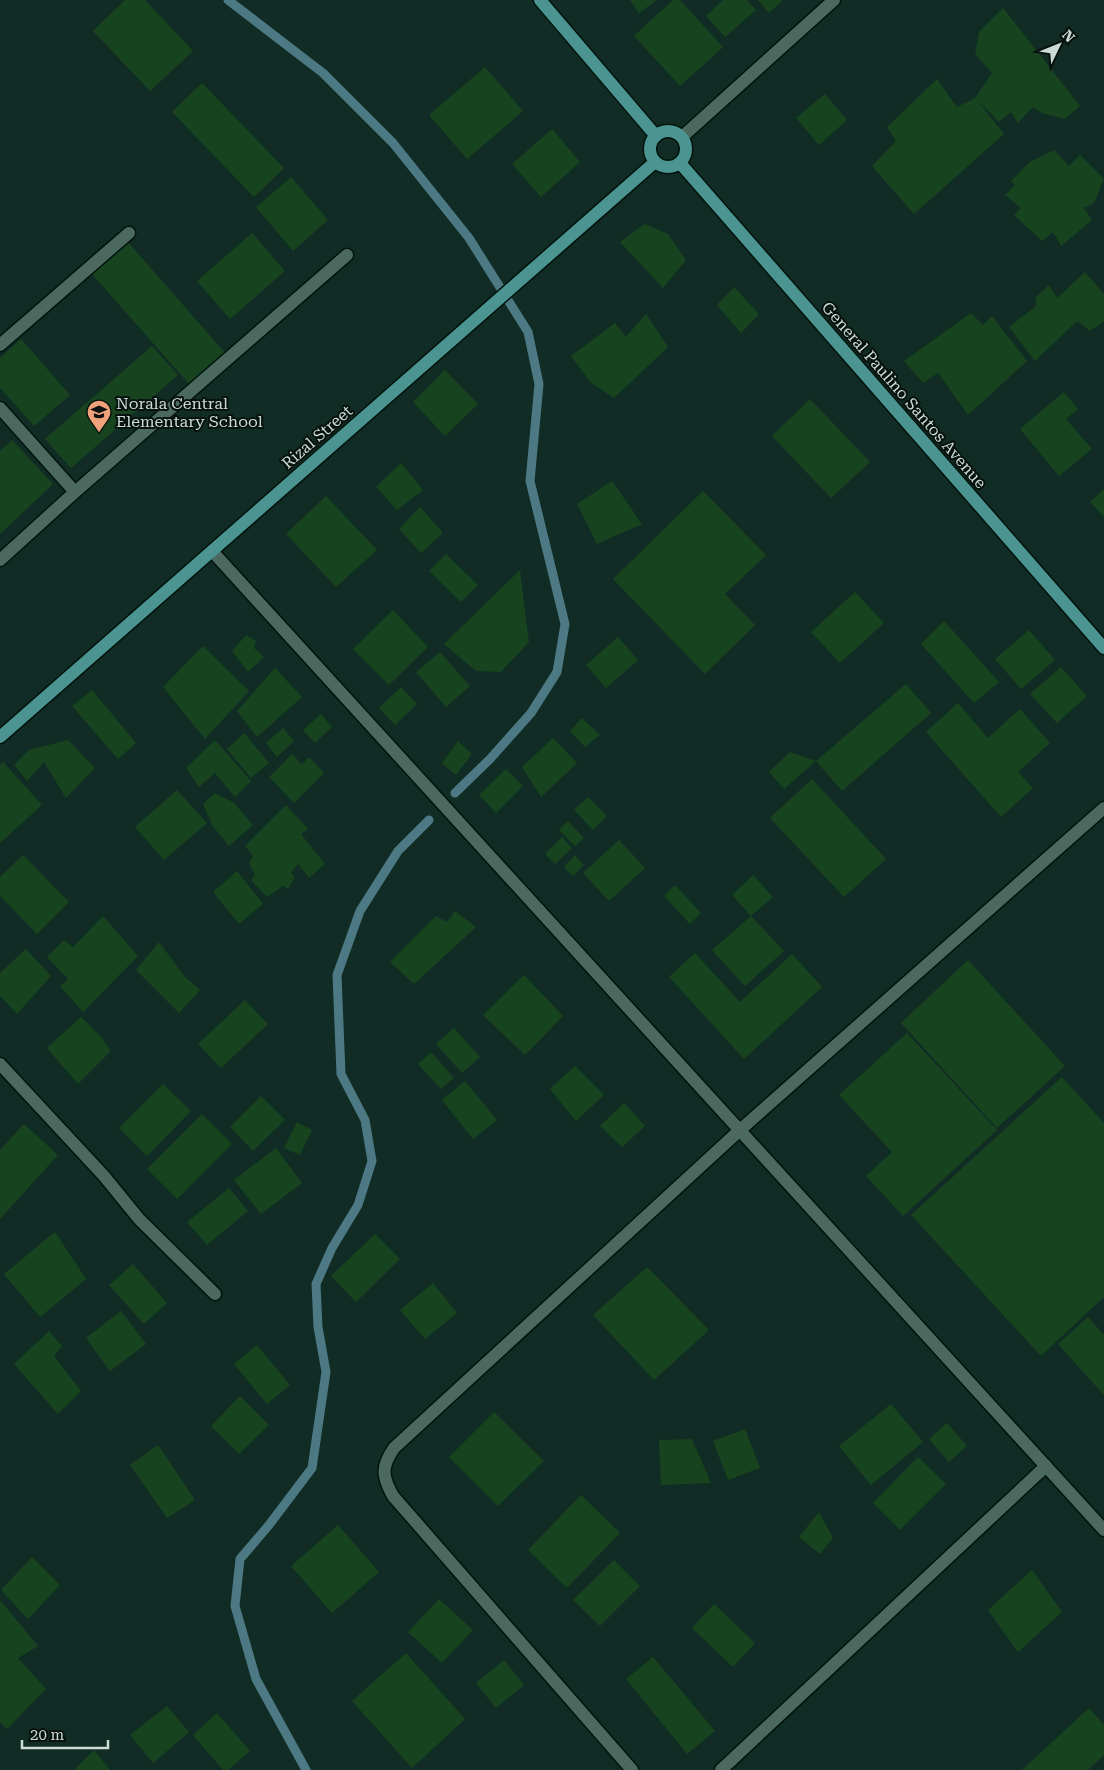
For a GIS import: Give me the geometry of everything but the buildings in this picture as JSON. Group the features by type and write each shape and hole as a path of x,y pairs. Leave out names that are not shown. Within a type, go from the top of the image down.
{"main road":[{"path":"540,0 656,136"},
{"path":"666,131 672,131 682,137 686,154 680,163 675,166 664,167 655,162 650,146 656,136 666,131"},
{"name":"Rizal Street","path":"0,737 655,162"},
{"name":"General Paulino Santos Avenue","path":"680,163 1104,648"}],"street":[{"path":"682,137 834,0"},
{"path":"0,345 129,233"},
{"path":"0,560 75,492 347,255"},
{"path":"0,408 75,492"},
{"path":"212,551 1104,1530"},
{"path":"632,1770 393,1496 387,1484 384,1471 387,1459 394,1448 740,1130 1104,808"},
{"path":"0,1064 104,1176 140,1218 215,1294"},
{"path":"721,1770 1046,1466"}],"waterway":[{"path":"228,0 323,73 393,143 469,238 528,332 539,384 530,481 565,624 557,672 531,713 490,759 455,793"},
{"path":"306,1770 256,1679 235,1606 240,1559 269,1525 312,1468 326,1372 318,1327 316,1284 332,1248 358,1205 372,1161 365,1120 341,1074 337,975 360,911 398,851 429,820"}],"place":[{"name":"Norala Central Elementary School","path":"99,433"}]}
